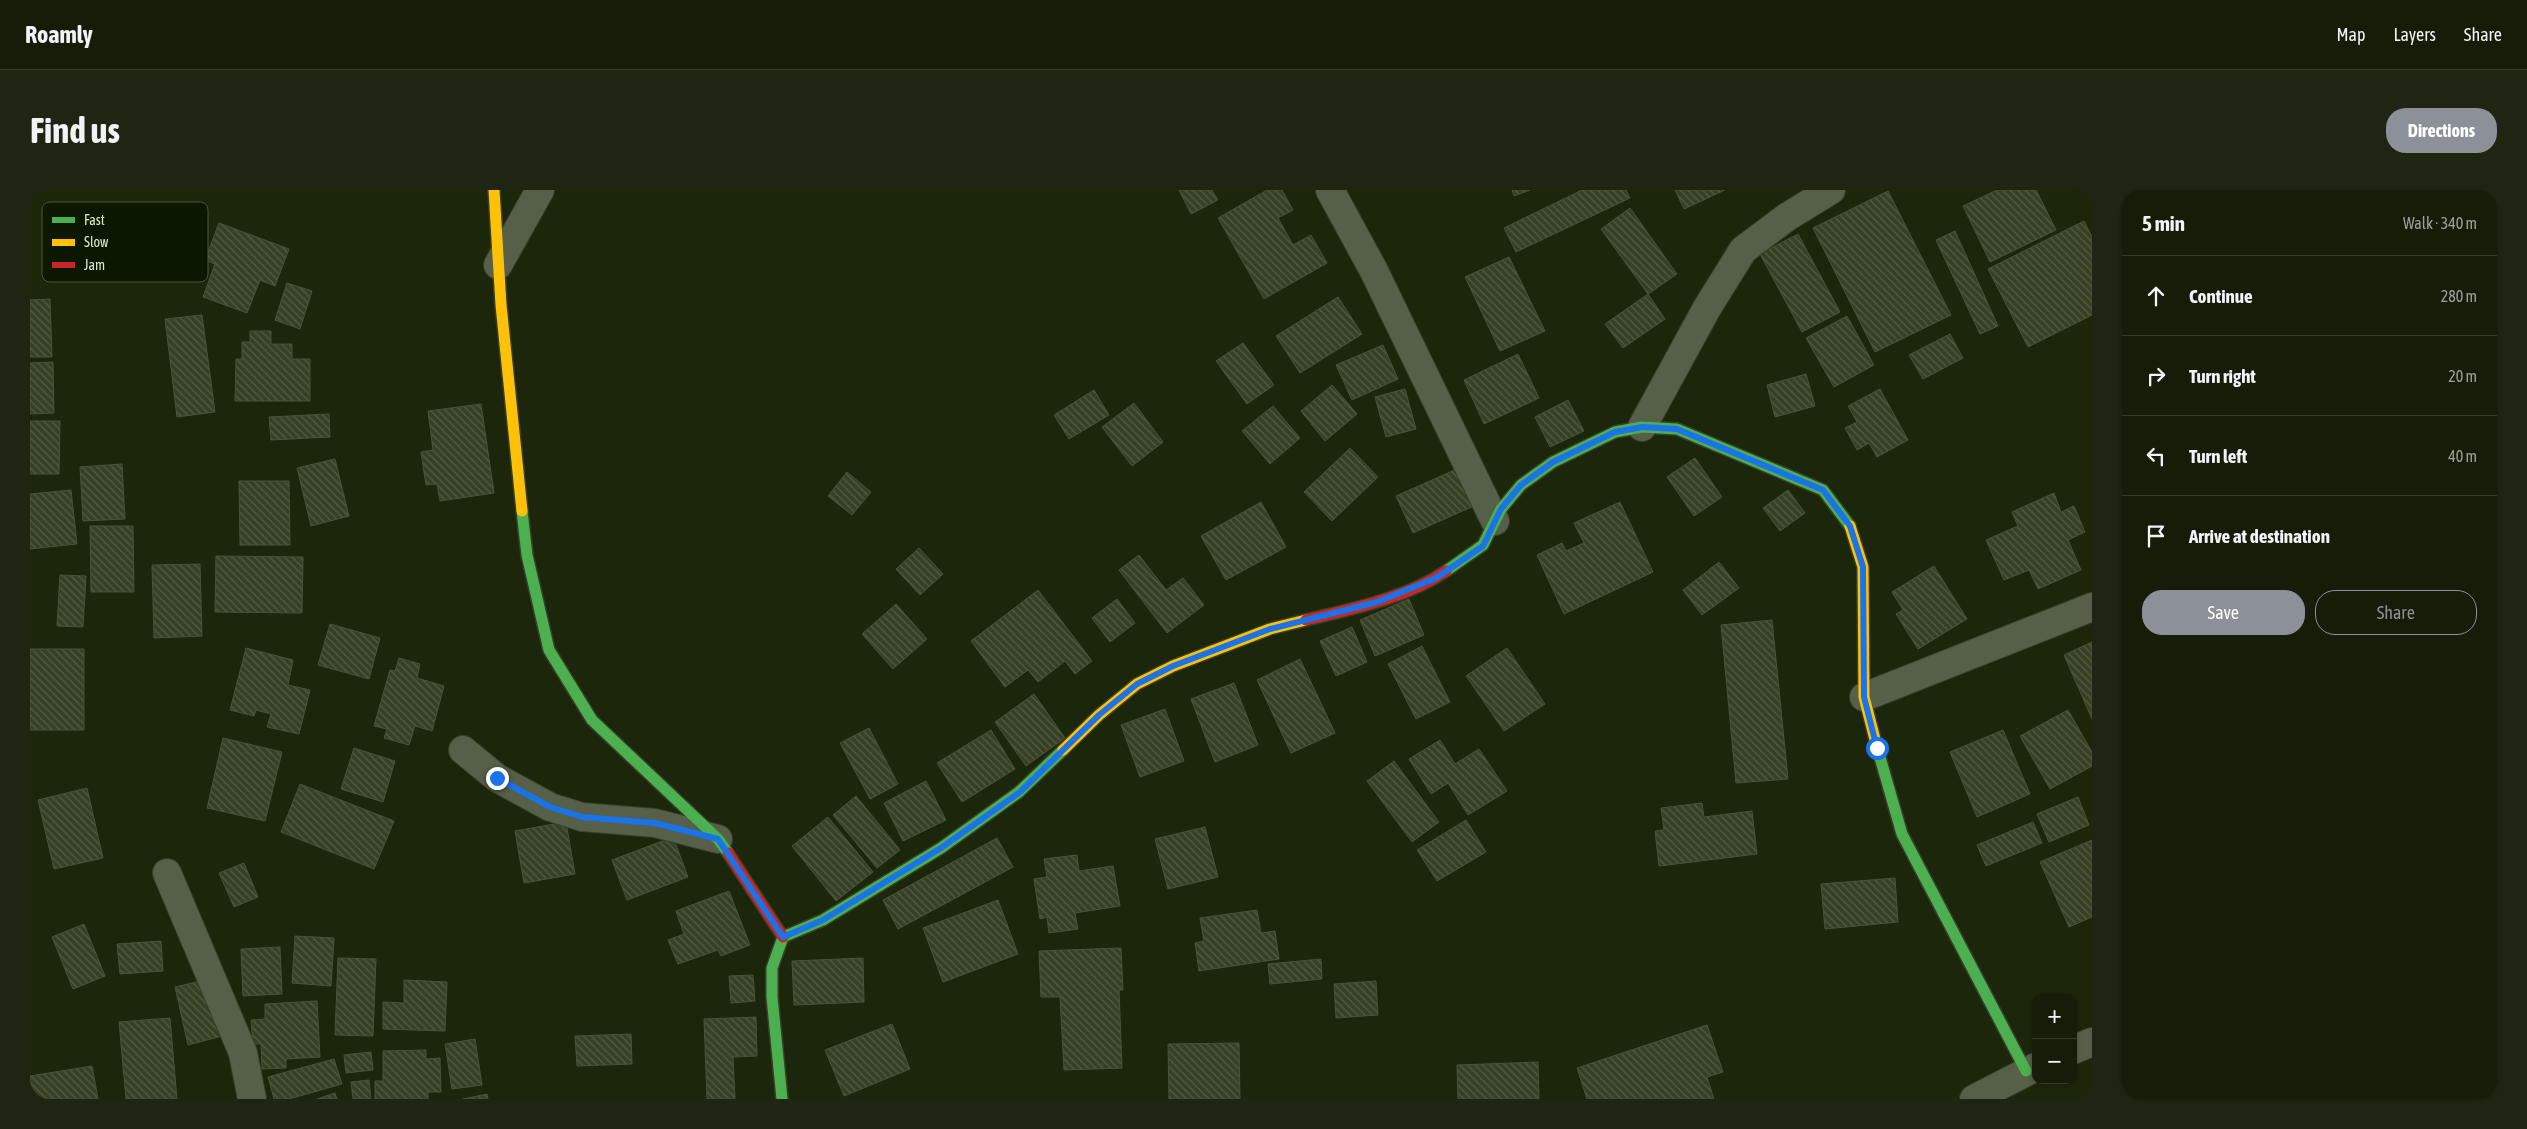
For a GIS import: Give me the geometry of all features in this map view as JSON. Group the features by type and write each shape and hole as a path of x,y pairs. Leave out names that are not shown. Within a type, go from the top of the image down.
{"street":[{"path":"494,190 498,265 527,555 549,650 592,720 718,839 783,937"},
{"path":"498,265 540,190"},
{"path":"1330,190 1374,271 1495,521"},
{"path":"1642,427 1707,308 1743,250 1787,217 1831,190"},
{"path":"782,1099 772,997 772,968 783,937 823,920 941,848 1020,792 1099,715 1137,684 1173,666 1270,629 1377,602 1436,578 1483,546 1501,509 1521,485 1553,462 1615,432 1642,427 1677,429 1823,490 1850,526 1863,567 1864,697 1902,834 2031,1069 1974,1099"},
{"path":"1864,697 2092,607"},
{"path":"463,750 497,778 550,807 582,817 655,823 718,839"},
{"path":"168,873 243,1053 252,1099"},
{"path":"2077,1048 2092,1042"}],"building":[{"path":"1179,190 1212,190 1218,200 1191,214"},
{"path":"1267,190 1282,190 1293,210 1278,218 1293,245 1311,235 1327,263 1264,299 1218,218"},
{"path":"1512,190 1530,190 1514,196"},
{"path":"1582,190 1626,190 1630,198 1516,252 1504,228"},
{"path":"1675,190 1725,190 1684,209"},
{"path":"1997,190 2036,190 2056,230 1990,262 1963,206"},
{"path":"1888,191 1951,315 1875,352 1813,228"},
{"path":"1630,208 1677,274 1648,294 1601,229"},
{"path":"2084,221 2092,237 2092,315 2028,347 1988,269"},
{"path":"219,223 289,249 275,286 260,280 247,313 203,297 215,264 208,261 208,252"},
{"path":"1955,231 1998,326 1980,334 1936,240"},
{"path":"1798,234 1840,312 1802,332 1760,254"},
{"path":"1509,257 1545,331 1500,351 1465,277"},
{"path":"287,283 312,291 300,329 275,320"},
{"path":"1648,294 1665,319 1623,348 1605,324"},
{"path":"1338,297 1362,334 1300,373 1276,336"},
{"path":"50,299 52,357 30,357 30,300"},
{"path":"202,315 215,412 177,417 165,319"},
{"path":"1847,316 1874,365 1834,387 1806,338"},
{"path":"250,331 271,331 271,344 292,344 292,359 310,359 310,401 235,401 236,359 242,359 242,342 250,342"},
{"path":"1950,334 1963,358 1923,379 1909,355"},
{"path":"1243,343 1274,385 1247,404 1216,361"},
{"path":"1383,345 1398,379 1352,400 1336,365"},
{"path":"1518,354 1539,398 1484,424 1464,380"},
{"path":"53,362 54,413 30,414 30,363"},
{"path":"1806,374 1815,406 1775,417 1767,385"},
{"path":"1332,385 1357,414 1325,441 1301,411"},
{"path":"1405,389 1416,429 1386,437 1375,397"},
{"path":"1880,389 1908,440 1877,457 1869,443 1857,450 1845,428 1857,422 1848,406"},
{"path":"1094,390 1109,415 1069,439 1054,415"},
{"path":"1568,400 1584,431 1550,447 1535,417"},
{"path":"1134,403 1163,442 1132,466 1102,427"},
{"path":"481,404 494,493 440,501 437,484 426,485 421,452 433,450 428,411"},
{"path":"1273,406 1300,438 1270,464 1242,431"},
{"path":"329,414 330,437 271,440 269,417"},
{"path":"30,421 60,421 59,474 30,474"},
{"path":"1350,448 1378,477 1332,521 1304,492"},
{"path":"1695,458 1722,497 1694,516 1667,477"},
{"path":"335,459 349,516 311,526 297,468"},
{"path":"122,464 125,519 83,521 80,467"},
{"path":"1459,468 1476,505 1413,533 1396,496"},
{"path":"847,472 871,492 852,515 828,496"},
{"path":"239,481 289,481 290,545 240,545"},
{"path":"71,490 77,544 30,549 30,494"},
{"path":"1788,490 1805,513 1780,531 1763,508"},
{"path":"2054,493 2061,512 2074,506 2085,532 2068,540 2081,570 2038,589 2029,570 2004,580 1986,540 2018,526 2012,512"},
{"path":"1261,502 1286,547 1226,580 1201,536"},
{"path":"1620,502 1653,572 1564,614 1537,555 1562,543 1566,551 1584,543 1574,523"},
{"path":"90,526 133,526 134,592 91,592"},
{"path":"919,548 943,574 920,595 896,569"},
{"path":"1139,555 1166,590 1183,578 1204,605 1167,633 1119,570"},
{"path":"216,556 303,557 302,613 215,612"},
{"path":"1719,562 1739,588 1702,615 1683,590"},
{"path":"200,564 202,636 154,638 152,565"},
{"path":"1934,566 1967,619 1918,649 1896,614 1903,610 1892,592"},
{"path":"60,575 86,576 83,627 57,626"},
{"path":"1038,590 1092,661 1075,674 1065,661 1038,682 1028,670 1005,687 971,641"},
{"path":"1117,599 1135,623 1110,642 1092,618"},
{"path":"1409,599 1424,635 1375,656 1360,620"},
{"path":"896,604 927,639 893,669 862,634"},
{"path":"1772,620 1788,779 1736,783 1721,625"},
{"path":"330,624 380,638 369,679 318,665"},
{"path":"1352,627 1367,662 1336,676 1320,641"},
{"path":"2092,642 2092,719 2064,655"},
{"path":"1422,646 1450,702 1416,719 1388,664"},
{"path":"246,648 293,660 288,685 310,690 299,734 267,727 271,714 256,710 254,716 230,710"},
{"path":"1507,648 1545,704 1504,731 1466,676"},
{"path":"30,649 84,649 84,730 30,730"},
{"path":"399,658 420,664 417,678 444,686 432,731 415,726 409,745 384,738 387,729 374,726 390,670 395,671"},
{"path":"1300,659 1335,733 1291,753 1257,680"},
{"path":"1234,683 1258,745 1215,762 1191,699"},
{"path":"1034,694 1065,738 1026,766 995,722"},
{"path":"1165,709 1184,761 1140,777 1121,725"},
{"path":"2068,710 2092,752 2092,766 2050,789 2020,736"},
{"path":"869,728 898,784 870,799 840,743"},
{"path":"991,730 1015,769 962,802 937,763"},
{"path":"2003,730 2030,794 1977,817 1950,752"},
{"path":"223,738 282,752 265,821 207,808"},
{"path":"1440,740 1455,764 1479,749 1507,791 1468,815 1448,783 1431,794 1409,759"},
{"path":"354,748 395,761 383,802 341,789"},
{"path":"1394,761 1439,822 1412,842 1367,781"},
{"path":"926,781 946,820 903,841 884,803"},
{"path":"300,784 394,821 374,869 281,832"},
{"path":"87,788 103,858 54,869 38,800"},
{"path":"856,796 900,850 877,868 833,815"},
{"path":"2078,797 2089,825 2049,842 2037,814"},
{"path":"1702,803 1704,817 1752,811 1757,854 1659,866 1655,831 1664,830 1661,808"},
{"path":"828,817 873,872 836,901 792,846"},
{"path":"1466,820 1486,852 1437,881 1417,850"},
{"path":"566,822 575,874 524,883 515,831"},
{"path":"2033,822 2042,843 1986,866 1977,845"},
{"path":"1205,827 1218,877 1168,889 1155,839"},
{"path":"673,837 688,877 627,900 612,860"},
{"path":"997,838 1013,867 898,929 883,900"},
{"path":"2092,840 2092,917 2069,927 2040,862"},
{"path":"1077,855 1079,871 1113,866 1120,906 1075,913 1078,929 1049,933 1047,917 1040,919 1034,879 1047,877 1044,859"},
{"path":"244,863 258,897 234,907 219,873"},
{"path":"1895,878 1898,922 1825,929 1821,884"},
{"path":"729,891 750,945 721,956 718,950 678,964 668,940 684,934 676,911"},
{"path":"998,900 1018,954 943,982 923,928"},
{"path":"1257,910 1261,933 1275,931 1279,959 1199,971 1195,943 1204,941 1200,918"},
{"path":"84,924 105,976 73,989 52,937"},
{"path":"295,936 334,938 331,986 292,983"},
{"path":"161,941 163,971 120,974 117,944"},
{"path":"280,947 282,994 243,996 241,949"},
{"path":"1121,948 1123,990 1119,990 1122,1068 1064,1070 1060,997 1041,997 1039,951"},
{"path":"338,958 376,959 373,1036 335,1035"},
{"path":"863,958 864,1002 794,1005 792,961"},
{"path":"1321,959 1322,979 1270,984 1268,964"},
{"path":"753,975 755,1001 731,1003 729,976"},
{"path":"209,979 222,1036 188,1045 175,987"},
{"path":"404,980 447,982 445,1031 383,1029 383,1002 404,1003"},
{"path":"1376,981 1378,1015 1336,1018 1334,984"},
{"path":"317,1001 320,1057 286,1059 286,1068 262,1069 261,1044 253,1044 251,1020 265,1019 265,1004"},
{"path":"756,1017 757,1056 733,1057 735,1099 707,1099 704,1019"},
{"path":"170,1018 177,1099 126,1099 119,1022"},
{"path":"892,1024 910,1069 844,1096 825,1050"},
{"path":"1707,1025 1723,1072 1707,1077 1714,1099 1587,1099 1577,1068"},
{"path":"631,1034 632,1064 577,1066 575,1036"},
{"path":"475,1039 482,1085 452,1089 445,1044"},
{"path":"1239,1043 1240,1099 1169,1099 1168,1044"},
{"path":"426,1050 426,1059 440,1058 441,1092 428,1092 428,1099 375,1099 375,1081 383,1081 383,1051"},
{"path":"371,1052 373,1070 346,1073 344,1055"},
{"path":"334,1059 342,1084 289,1099 274,1099 268,1077"},
{"path":"1538,1062 1539,1099 1458,1099 1457,1065"},
{"path":"92,1066 98,1099 30,1099 30,1076"},
{"path":"369,1080 371,1099 353,1099 351,1082"},
{"path":"335,1093 337,1099 317,1099"},
{"path":"487,1094 488,1099 463,1099"}],"traffic: fast":[{"path":"1446,571 1483,545 1501,509 1521,485 1553,462 1615,432 1642,427 1677,429 1823,490 1850,526"},
{"path":"522,511 527,555 549,650 592,720 718,839 728,853"},
{"path":"1877,747 1902,834 2026,1071"},
{"path":"782,1099 772,997 772,968 783,937 823,920 941,848 1019,792 1063,750"}],"traffic: slow":[{"path":"494,190 501,305 522,511"},
{"path":"1850,526 1863,567 1864,697 1877,747"},
{"path":"1063,750 1099,715 1137,684 1173,666 1270,629 1306,620"}],"traffic: jam":[{"path":"1306,620 1378,602 1414,588 1446,571"},
{"path":"728,853 783,937"}],"route":[{"path":"497,778 550,807 582,817 655,823 718,839 750,884 783,937 823,920 941,848 1020,792 1099,715 1137,684 1173,666 1270,629 1377,602 1436,578 1483,546 1501,509 1521,485 1553,462 1615,432 1642,427 1677,429 1823,490 1850,526 1863,567 1864,697 1877,748"}]}
